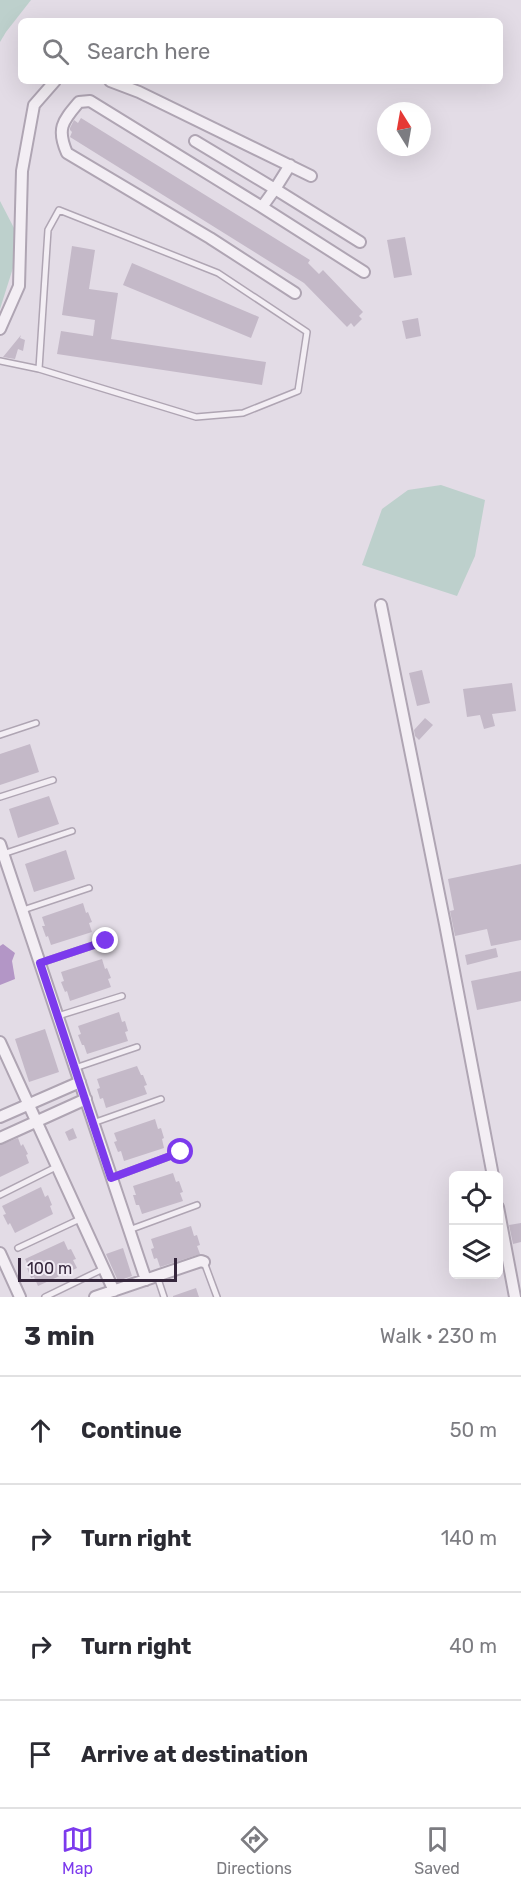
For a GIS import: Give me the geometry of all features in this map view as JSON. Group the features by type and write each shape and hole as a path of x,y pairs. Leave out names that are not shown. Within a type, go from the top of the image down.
{"street":[{"path":"0,329 19,286 22,171 34,105 53,84"},
{"path":"118,84 139,92 311,176"},
{"path":"296,293 210,238 67,153 60,129 79,102 90,101 364,272"},
{"path":"195,141 360,242"},
{"path":"262,207 290,165"},
{"path":"381,605 492,1171"},
{"path":"2,849 129,1230 151,1278"},
{"path":"0,1042 4,1064 28,1105 104,1269 111,1293"},
{"path":"0,1117 80,1082"},
{"path":"0,1138 86,1099"},
{"path":"502,1225 516,1297"},
{"path":"0,1253 16,1296"},
{"path":"95,1297 201,1261 204,1262"}],"lane":[{"path":"0,362 39,369 196,417 243,413 298,391 307,332 218,273 59,210 48,230 39,369"},
{"path":"0,735 36,723"},
{"path":"0,797 53,780"},
{"path":"2,849 72,831"},
{"path":"22,910 89,888"},
{"path":"40,963 106,941"},
{"path":"58,1016 122,996"},
{"path":"75,1068 137,1047"},
{"path":"93,1123 161,1099"},
{"path":"111,1178 181,1152"},
{"path":"0,1195 56,1167"},
{"path":"129,1230 197,1205"},
{"path":"18,1248 80,1219"},
{"path":"204,1262 217,1297"},
{"path":"45,1297 104,1269"},
{"path":"151,1278 164,1297"}],"shaded area":[{"path":"0,0 31,0 0,42"},
{"path":"0,201 14,228 19,249 0,309"},
{"path":"441,485 485,500 475,556 457,596 362,565 382,509 408,490"},
{"path":"3,944 15,953 12,961 15,979 0,985 0,946"}],"building":[{"path":"81,118 310,260 308,263 319,274 323,270 363,312 359,316 362,319 354,327 351,323 347,327 304,283 70,137 72,132 70,128 74,120 78,123"},
{"path":"405,237 412,275 394,278 387,240"},
{"path":"72,246 95,250 89,289 118,293 111,339 266,362 262,385 57,354 61,331 93,336 95,320 62,315"},
{"path":"132,263 259,317 251,338 123,285"},
{"path":"418,318 421,336 406,339 402,321"},
{"path":"21,335 20,338 25,340 23,351 18,349 15,359 3,357"},
{"path":"422,670 430,703 417,706 409,673"},
{"path":"512,683 516,711 492,714 495,726 484,729 480,715 467,717 463,689"},
{"path":"425,718 433,725 419,740 414,730"},
{"path":"30,744 39,772 0,785 0,754"},
{"path":"49,796 59,824 18,838 9,809"},
{"path":"66,850 75,879 34,892 25,864"},
{"path":"521,864 521,940 491,946 487,929 455,936 450,911 454,910 448,879"},
{"path":"83,903 92,922 89,923 92,932 51,945 42,926 45,926 42,917"},
{"path":"496,948 498,957 467,965 465,955"},
{"path":"102,959 111,978 108,979 111,987 70,1001 61,982 64,981 61,972"},
{"path":"521,971 521,1001 477,1010 471,981"},
{"path":"119,1012 122,1022 125,1021 128,1041 87,1054 78,1035 81,1034 78,1026"},
{"path":"45,1029 59,1072 29,1082 15,1039"},
{"path":"137,1066 147,1085 144,1086 147,1094 106,1108 103,1098 100,1099 97,1079"},
{"path":"155,1119 158,1129 161,1128 164,1148 124,1161 121,1151 118,1152 114,1142 117,1141 114,1133"},
{"path":"73,1128 77,1138 69,1141 65,1132"},
{"path":"18,1138 28,1154 26,1155 29,1163 0,1177 0,1145"},
{"path":"173,1173 183,1192 180,1193 183,1201 142,1214 139,1205 136,1205 133,1186"},
{"path":"41,1187 45,1197 48,1195 53,1214 15,1233 3,1215 6,1214 2,1206"},
{"path":"521,1223 521,1242 513,1244 509,1225"},
{"path":"191,1226 194,1236 197,1235 200,1254 160,1267 157,1258 154,1259 151,1239"},
{"path":"64,1241 76,1259 73,1260 77,1268 38,1286 34,1277 31,1278 25,1259"},
{"path":"123,1248 132,1276 118,1281 106,1254"},
{"path":"196,1288 199,1297 173,1297 173,1296"}],"route":[{"path":"106,941 40,963 111,1178 181,1152"}]}
